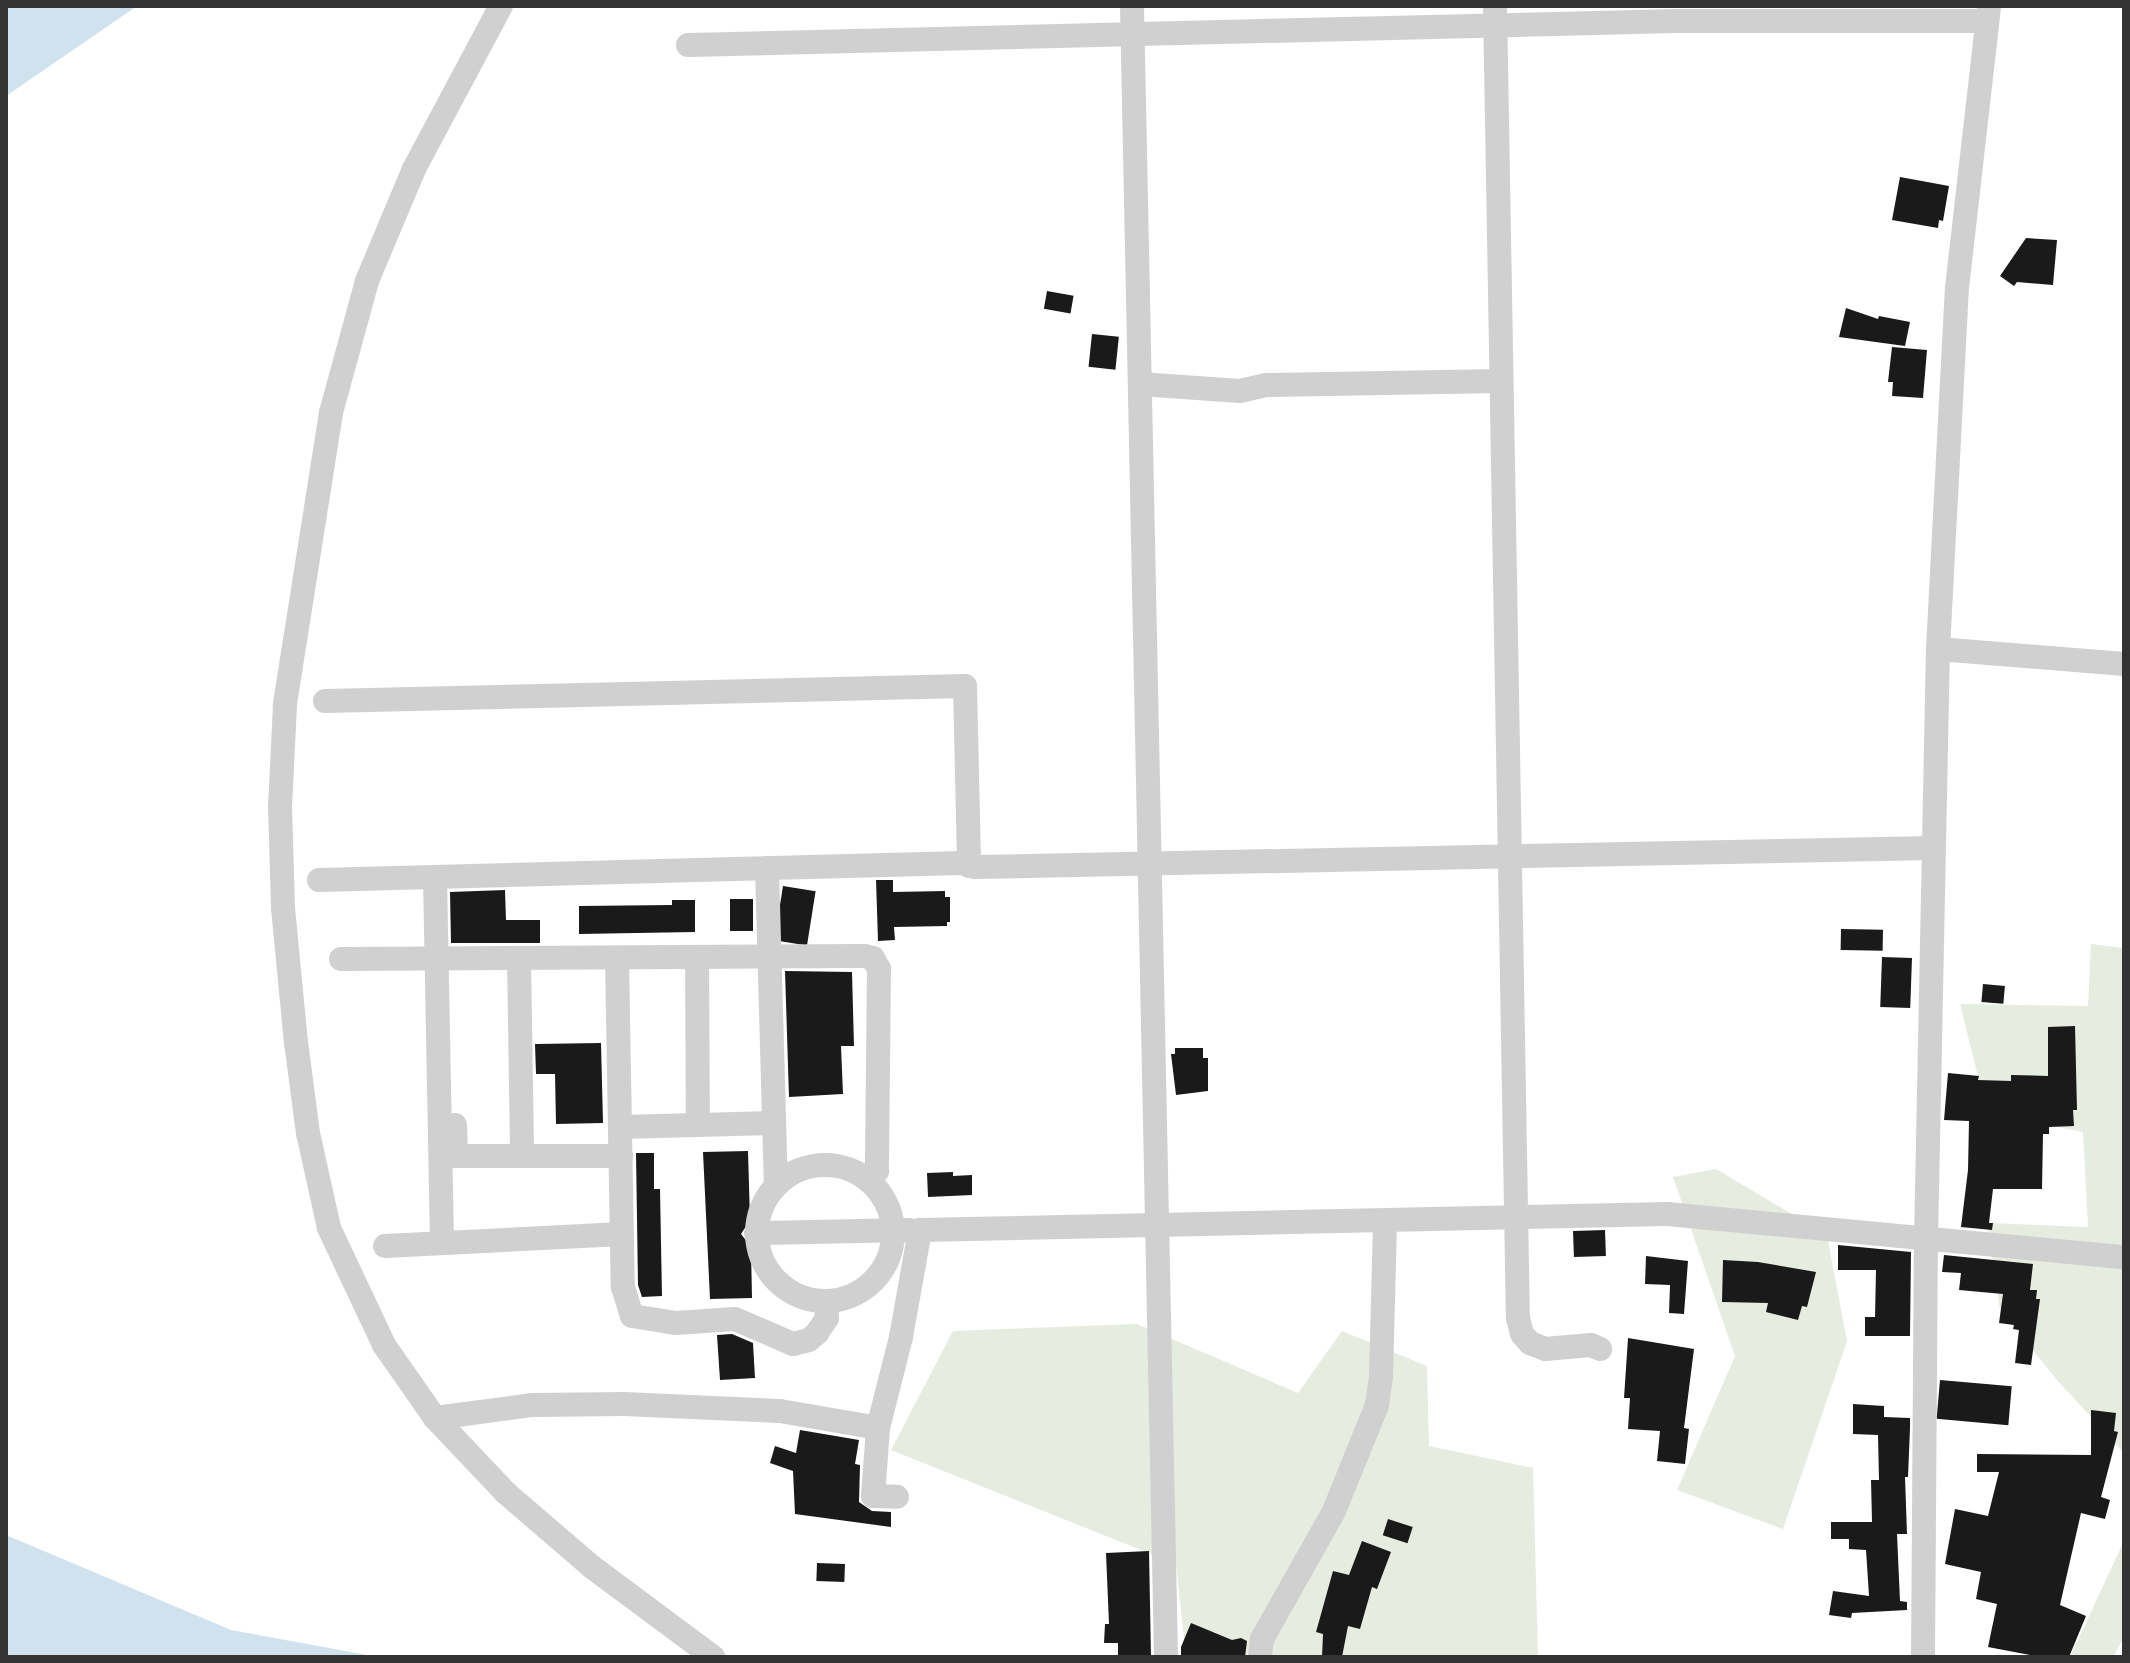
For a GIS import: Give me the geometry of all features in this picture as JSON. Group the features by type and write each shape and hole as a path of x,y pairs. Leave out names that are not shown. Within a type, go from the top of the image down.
{"street":[{"path":"501,6 414,169 367,281 331,413 307,548 285,705 282,778 284,943 308,1133 329,1228 384,1345 435,1418 506,1493 538,1521 592,1567 713,1657"},
{"path":"1132,6 1166,1657"},
{"path":"688,45 1132,35 1495,16 1988,13 1957,288 1938,649 1926,1240 1923,1657"},
{"path":"1495,16 1518,1318 1522,1334 1530,1343 1545,1349 1591,1345 1600,1349"},
{"path":"1140,384 1240,391 1267,385 1501,381"},
{"path":"1938,649 2124,664"},
{"path":"325,701 965,686 969,866"},
{"path":"319,880 767,868 1934,848"},
{"path":"767,868 776,1184"},
{"path":"435,877 444,960 456,1156 621,1156"},
{"path":"341,959 864,956 878,963 877,1171 869,1181"},
{"path":"697,957 698,1125"},
{"path":"617,958 623,1287 632,1316 676,1323 735,1319 793,1344 809,1340 817,1333 827,1318 826,1302"},
{"path":"519,959 522,1156"},
{"path":"442,1241 444,960"},
{"path":"621,1127 773,1123"},
{"path":"812,1165 842,1167 869,1181 886,1203 893,1230 889,1257 875,1280 853,1296 826,1302 805,1299 785,1290 770,1274 759,1255 756,1233 765,1199 776,1184 793,1172 812,1165"},
{"path":"756,1233 1683,1215 2124,1257"},
{"path":"1260,1657 1262,1639 1334,1511 1377,1405 1381,1376 1385,1222"},
{"path":"897,1497 873,1496 878,1428 901,1337 920,1230"},
{"path":"385,1246 622,1234"},
{"path":"435,1418 533,1405 624,1404 780,1411 878,1428"}],"shaded area":[{"path":"2091,944 2124,948 2124,1453 2057,1380 2000,1309 1987,1223 2088,1227 2083,1132 1987,1113 1960,1004 2088,1006"},
{"path":"1716,1169 1827,1235 1847,1341 1783,1529 1677,1490 1735,1356 1673,1177"},
{"path":"1137,1324 1298,1393 1342,1331 1427,1366 1429,1446 1533,1468 1538,1657 1261,1657 1255,1652 1240,1657 1186,1657 1176,1564 891,1450 953,1331"},
{"path":"2124,1541 2124,1637 2113,1657 2070,1657"}],"water":[{"path":"6,6 137,6 6,96"},
{"path":"6,1535 231,1630 378,1657 6,1657"}],"building":[{"path":"1900,177 1949,186 1943,221 1939,220 1938,228 1892,220"},
{"path":"2026,238 2057,240 2053,285 2017,282 2014,286 2000,276"},
{"path":"1047,291 1074,296 1070,313 1044,309"},
{"path":"1846,308 1878,319 1879,316 1910,322 1905,346 1839,337"},
{"path":"1092,334 1119,337 1115,370 1089,367"},
{"path":"1892,347 1927,350 1923,398 1892,396 1893,382 1888,382"},
{"path":"876,880 893,880 893,892 945,891 945,897 950,897 950,922 947,926 894,927 895,940 878,941"},
{"path":"783,886 816,891 807,945 774,940"},
{"path":"505,890 506,920 540,920 540,943 451,943 450,892"},
{"path":"730,899 753,899 753,931 730,931"},
{"path":"672,900 695,900 695,932 579,934 579,906 672,905"},
{"path":"1841,929 1883,930 1883,951 1841,950"},
{"path":"1882,957 1912,958 1910,1008 1880,1007"},
{"path":"785,971 852,972 854,1046 841,1046 843,1094 789,1097"},
{"path":"1983,984 2005,986 2003,1004 1981,1002"},
{"path":"2075,1026 2077,1110 2073,1110 2074,1126 2049,1127 2049,1134 2043,1134 2042,1189 1993,1189 1989,1223 1993,1223 1992,1230 1961,1227 1968,1170 1969,1121 1944,1120 1948,1073 1979,1076 1978,1080 2011,1081 2011,1075 2048,1076 2048,1027"},
{"path":"601,1043 603,1123 556,1124 555,1074 536,1074 535,1044"},
{"path":"1175,1048 1203,1048 1203,1058 1208,1058 1208,1091 1176,1095 1171,1054 1175,1054"},
{"path":"748,1151 750,1220 741,1234 751,1247 752,1298 710,1299 703,1152"},
{"path":"636,1153 654,1153 654,1189 660,1189 662,1296 642,1297 638,1285"},
{"path":"953,1172 953,1176 972,1175 972,1195 928,1197 927,1173"},
{"path":"1605,1230 1606,1256 1574,1257 1573,1231"},
{"path":"1838,1245 1911,1252 1910,1336 1865,1336 1865,1317 1875,1317 1876,1270 1838,1270"},
{"path":"1944,1255 2033,1264 2030,1290 2037,1290 2036,1299 2040,1299 2031,1365 2015,1363 2019,1330 2013,1329 2014,1325 1999,1323 2003,1294 1959,1290 1961,1273 1942,1272"},
{"path":"1646,1256 1688,1261 1684,1314 1669,1313 1670,1285 1645,1284"},
{"path":"1723,1260 1758,1262 1816,1272 1807,1307 1802,1306 1798,1320 1766,1312 1768,1303 1722,1302"},
{"path":"732,1334 753,1343 755,1378 720,1380 717,1335"},
{"path":"1628,1338 1694,1349 1684,1428 1689,1429 1685,1464 1657,1461 1660,1431 1628,1429 1630,1398 1624,1398"},
{"path":"1940,1380 2012,1386 2008,1425 1937,1419"},
{"path":"1853,1404 1884,1406 1884,1417 1910,1418 1910,1428 1908,1477 1905,1477 1907,1534 1897,1534 1900,1601 1907,1602 1907,1610 1852,1613 1851,1618 1829,1615 1833,1591 1869,1596 1866,1550 1849,1549 1849,1539 1831,1539 1831,1522 1872,1522 1871,1480 1879,1480 1878,1435 1853,1434"},
{"path":"2091,1410 2116,1413 2114,1431 2118,1432 2101,1497 2110,1500 2105,1519 2081,1513 2060,1605 2086,1616 2069,1657 2040,1657 1988,1647 1997,1604 1976,1599 1981,1572 1945,1564 1955,1509 1988,1516 1999,1472 1977,1472 1977,1454 2091,1455"},
{"path":"800,1430 859,1440 855,1464 860,1465 859,1502 872,1511 891,1512 891,1527 795,1514 793,1471 770,1463 775,1446 796,1453"},
{"path":"1388,1519 1413,1527 1407,1543 1383,1535"},
{"path":"1362,1541 1391,1552 1377,1589 1372,1587 1360,1629 1348,1626 1342,1657 1322,1657 1323,1634 1316,1632 1333,1571 1349,1575"},
{"path":"1149,1551 1151,1657 1118,1657 1118,1643 1104,1643 1105,1624 1109,1624 1106,1553"},
{"path":"817,1563 845,1564 844,1582 816,1581"},
{"path":"1191,1623 1232,1640 1241,1638 1247,1641 1245,1657 1181,1657 1181,1647"}]}
